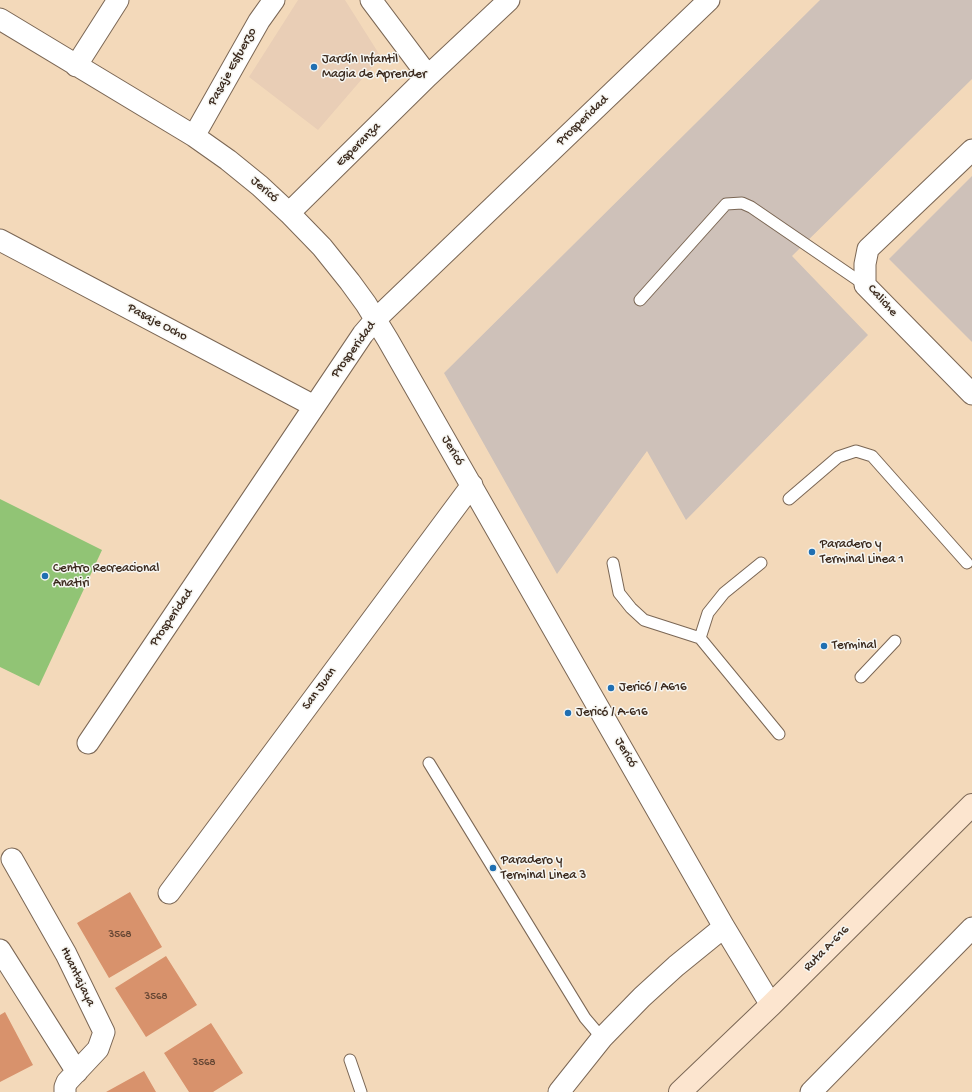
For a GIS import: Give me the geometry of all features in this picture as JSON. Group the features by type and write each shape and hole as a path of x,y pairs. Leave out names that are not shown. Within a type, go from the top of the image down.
{"main road":[{"name":"Ruta A-616","path":"680,1092 771,1005 972,805"}],"street":[{"path":"76,66 118,0"},
{"name":"Pasaje Esfuerzo","path":"194,136 259,21 274,0"},
{"path":"371,0 428,76"},
{"name":"Esperanza","path":"289,213 428,76 509,0"},
{"name":"Prosperidad","path":"88,743 363,334 376,319 709,0"},
{"name":"Jericó","path":"0,19 194,136 238,169 260,186 289,213 350,282 376,319 724,927 771,1005"},
{"name":"Caliche","path":"972,150 868,249 865,264 866,285 972,394"},
{"name":"Pasaje Ocho","path":"0,240 314,406"},
{"name":"San Juan","path":"169,893 472,485"},
{"name":"Huantajaya","path":"12,859 66,954 104,1032 98,1049 67,1082 65,1092"},
{"path":"559,1092 602,1038 642,997 676,966 724,927"},
{"path":"811,1092 972,928"},
{"path":"0,950 76,1072"}],"lane":[{"path":"640,300 726,204 742,203 751,208 866,285"},
{"path":"789,499 838,457 856,451 872,456 967,563"},
{"path":"613,563 619,593 630,608 644,620 700,638 779,734"},
{"path":"700,638 708,613 724,593 761,563"},
{"path":"861,676 895,641"},
{"path":"429,762 585,1018 602,1038"},
{"path":"350,1060 361,1092"}],"shaded area":[{"name":"Jardín Infantil Magia de Aprender","path":"298,0 345,0 381,57 318,130 249,77"},
{"path":"820,0 972,0 972,79 792,256 868,335 686,520 647,451 557,574 444,373"},
{"path":"972,176 972,342 889,259"}],"green space":[{"name":"Centro Recreacional Anatiri","path":"0,499 102,550 39,686 0,667"}],"building":[{"path":"130,892 162,947 109,978 77,923"},
{"path":"166,956 197,1005 146,1037 115,988"},
{"path":"5,1012 33,1065 0,1082 0,1015"},
{"path":"211,1023 243,1073 213,1092 189,1092 164,1053"},
{"path":"144,1071 156,1092 106,1092"}],"place":[{"name":"Jardín Infantil Magia de Aprender","path":"314,67"},
{"name":"Paradero y Terminal Linea 1","path":"812,552"},
{"name":"Centro Recreacional Anatiri","path":"45,576"},
{"name":"Terminal","path":"824,646"},
{"name":"Jericó / A616","path":"611,688"},
{"name":"Jericó / A-616","path":"568,713"},
{"name":"Paradero y Terminal Linea 3","path":"493,868"}]}
